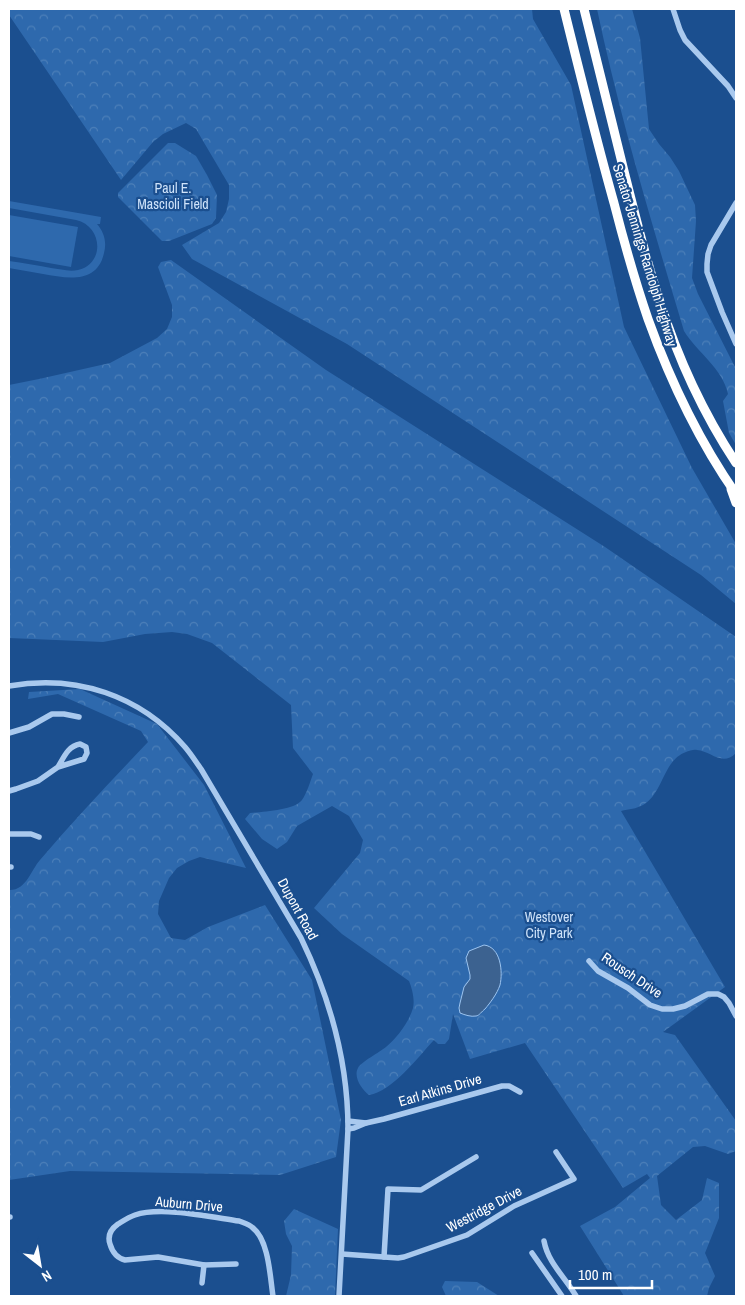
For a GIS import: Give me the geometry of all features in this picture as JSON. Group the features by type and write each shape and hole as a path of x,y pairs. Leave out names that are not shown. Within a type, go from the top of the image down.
{"highway":[{"name":"Senator Jennings Randolph Highway","path":"564,9 592,125 629,258 648,318 662,357 685,406 704,444 736,494"},
{"name":"Senator Jennings Randolph Highway","path":"584,9 633,208 659,299 689,377 736,463"},
{"path":"729,484 736,503"}],"street":[{"path":"673,9 685,40 728,86 736,98"},
{"path":"736,203 711,245 706,264 718,303 736,344"},
{"name":"Dupont Road","path":"9,686 36,682 82,686 112,694 140,707 153,716 187,749 201,769 301,938 314,964 334,1021 346,1086 348,1128 340,1296"},
{"path":"9,733 29,727 52,714 79,716"},
{"path":"9,791 38,781 58,767 84,759 87,753 86,747 80,744 73,746 66,752 58,767"},
{"path":"9,834 31,834 39,837"},
{"name":"Rousch Drive","path":"589,961 598,971 628,988 650,1005 662,1009 673,1009 685,1006 708,994 718,994 724,997 736,1016"},
{"name":"Earl Atkins Drive","path":"348,1128 502,1086 509,1086 520,1092"},
{"name":"Earl Atkins Drive","path":"348,1121 366,1123"},
{"name":"Westridge Drive","path":"342,1254 398,1258 468,1235 514,1206 574,1179 556,1152"},
{"path":"384,1257 388,1189 420,1190 476,1157"},
{"name":"Auburn Drive","path":"236,1264 204,1266 158,1257 121,1259 116,1255 109,1242 110,1231 115,1226 135,1215 150,1212 175,1212 239,1221 248,1224 253,1227 263,1241 273,1296"},
{"path":"544,1241 545,1251 551,1262 576,1296"},
{"path":"532,1253 562,1296"},
{"path":"202,1283 204,1266"}],"green space":[{"path":"9,9 532,9 533,19 571,85 624,327 692,468 736,544 736,604 701,575 347,344 192,259 182,245 219,223 226,212 229,199 229,185 196,129 186,123 163,134 153,142 121,180 9,15"},
{"path":"597,9 632,9 640,38 649,129 679,171 695,205 696,221 692,278 698,294 736,369 736,445 729,433 723,401 728,394 725,385 715,369 684,331 626,131"},
{"name":"Paul E. Mascioli Field","path":"168,143 175,143 196,156 217,195 216,218 212,224 169,241 162,241 118,197 118,193"},
{"path":"9,201 101,217 100,224 97,224 103,234 105,245 100,263 95,270 88,275 71,278 9,268 9,261 71,271 78,270 87,266 93,260 97,245 96,237 92,230 85,224 76,220 9,208"},
{"path":"9,215 78,227 71,267 9,256"},
{"name":"Westover City Park","path":"171,260 326,370 605,547 736,637 736,753 726,759 696,750 691,750 678,756 672,762 650,800 643,805 621,811 725,987 663,1032 675,1035 736,1121 736,1151 728,1154 705,1146 693,1147 657,1176 661,1205 676,1220 702,1200 707,1178 719,1183 719,1218 705,1253 715,1276 707,1296 624,1296 580,1226 615,1207 650,1178 647,1174 623,1188 525,1043 470,1059 453,1014 449,1039 445,1044 438,1044 434,1040 396,1081 378,1092 369,1095 361,1087 357,1079 358,1068 386,1047 402,1029 409,1019 413,1008 413,994 409,981 342,934 314,908 360,853 363,840 349,816 332,806 297,826 287,842 277,849 262,839 245,819 250,813 278,810 293,806 302,800 307,791 313,774 293,748 291,705 212,643 187,634 172,632 145,634 103,642 9,638 9,385 110,363 157,338 167,329 172,317 172,305 158,267 161,262"},
{"path":"80,689 157,724 204,785 246,868 200,857 177,868 169,878 159,901 158,914 171,938 185,940 208,927 265,905 312,980 341,1120 336,1157 280,1175 70,1171 9,1180 9,890 24,884 37,864 53,845 148,742 141,731 58,694 28,699 29,692"},
{"path":"294,1209 338,1229 335,1296 286,1296 291,1275 292,1246 286,1234 284,1221"},
{"path":"445,1281 477,1282 499,1296 446,1296 442,1287"}],"shaded area":[{"path":"484,945 494,950 500,961 500,985 485,1009 477,1016 468,1016 460,1013 459,1008 464,987 470,979 466,958 469,951"}]}
